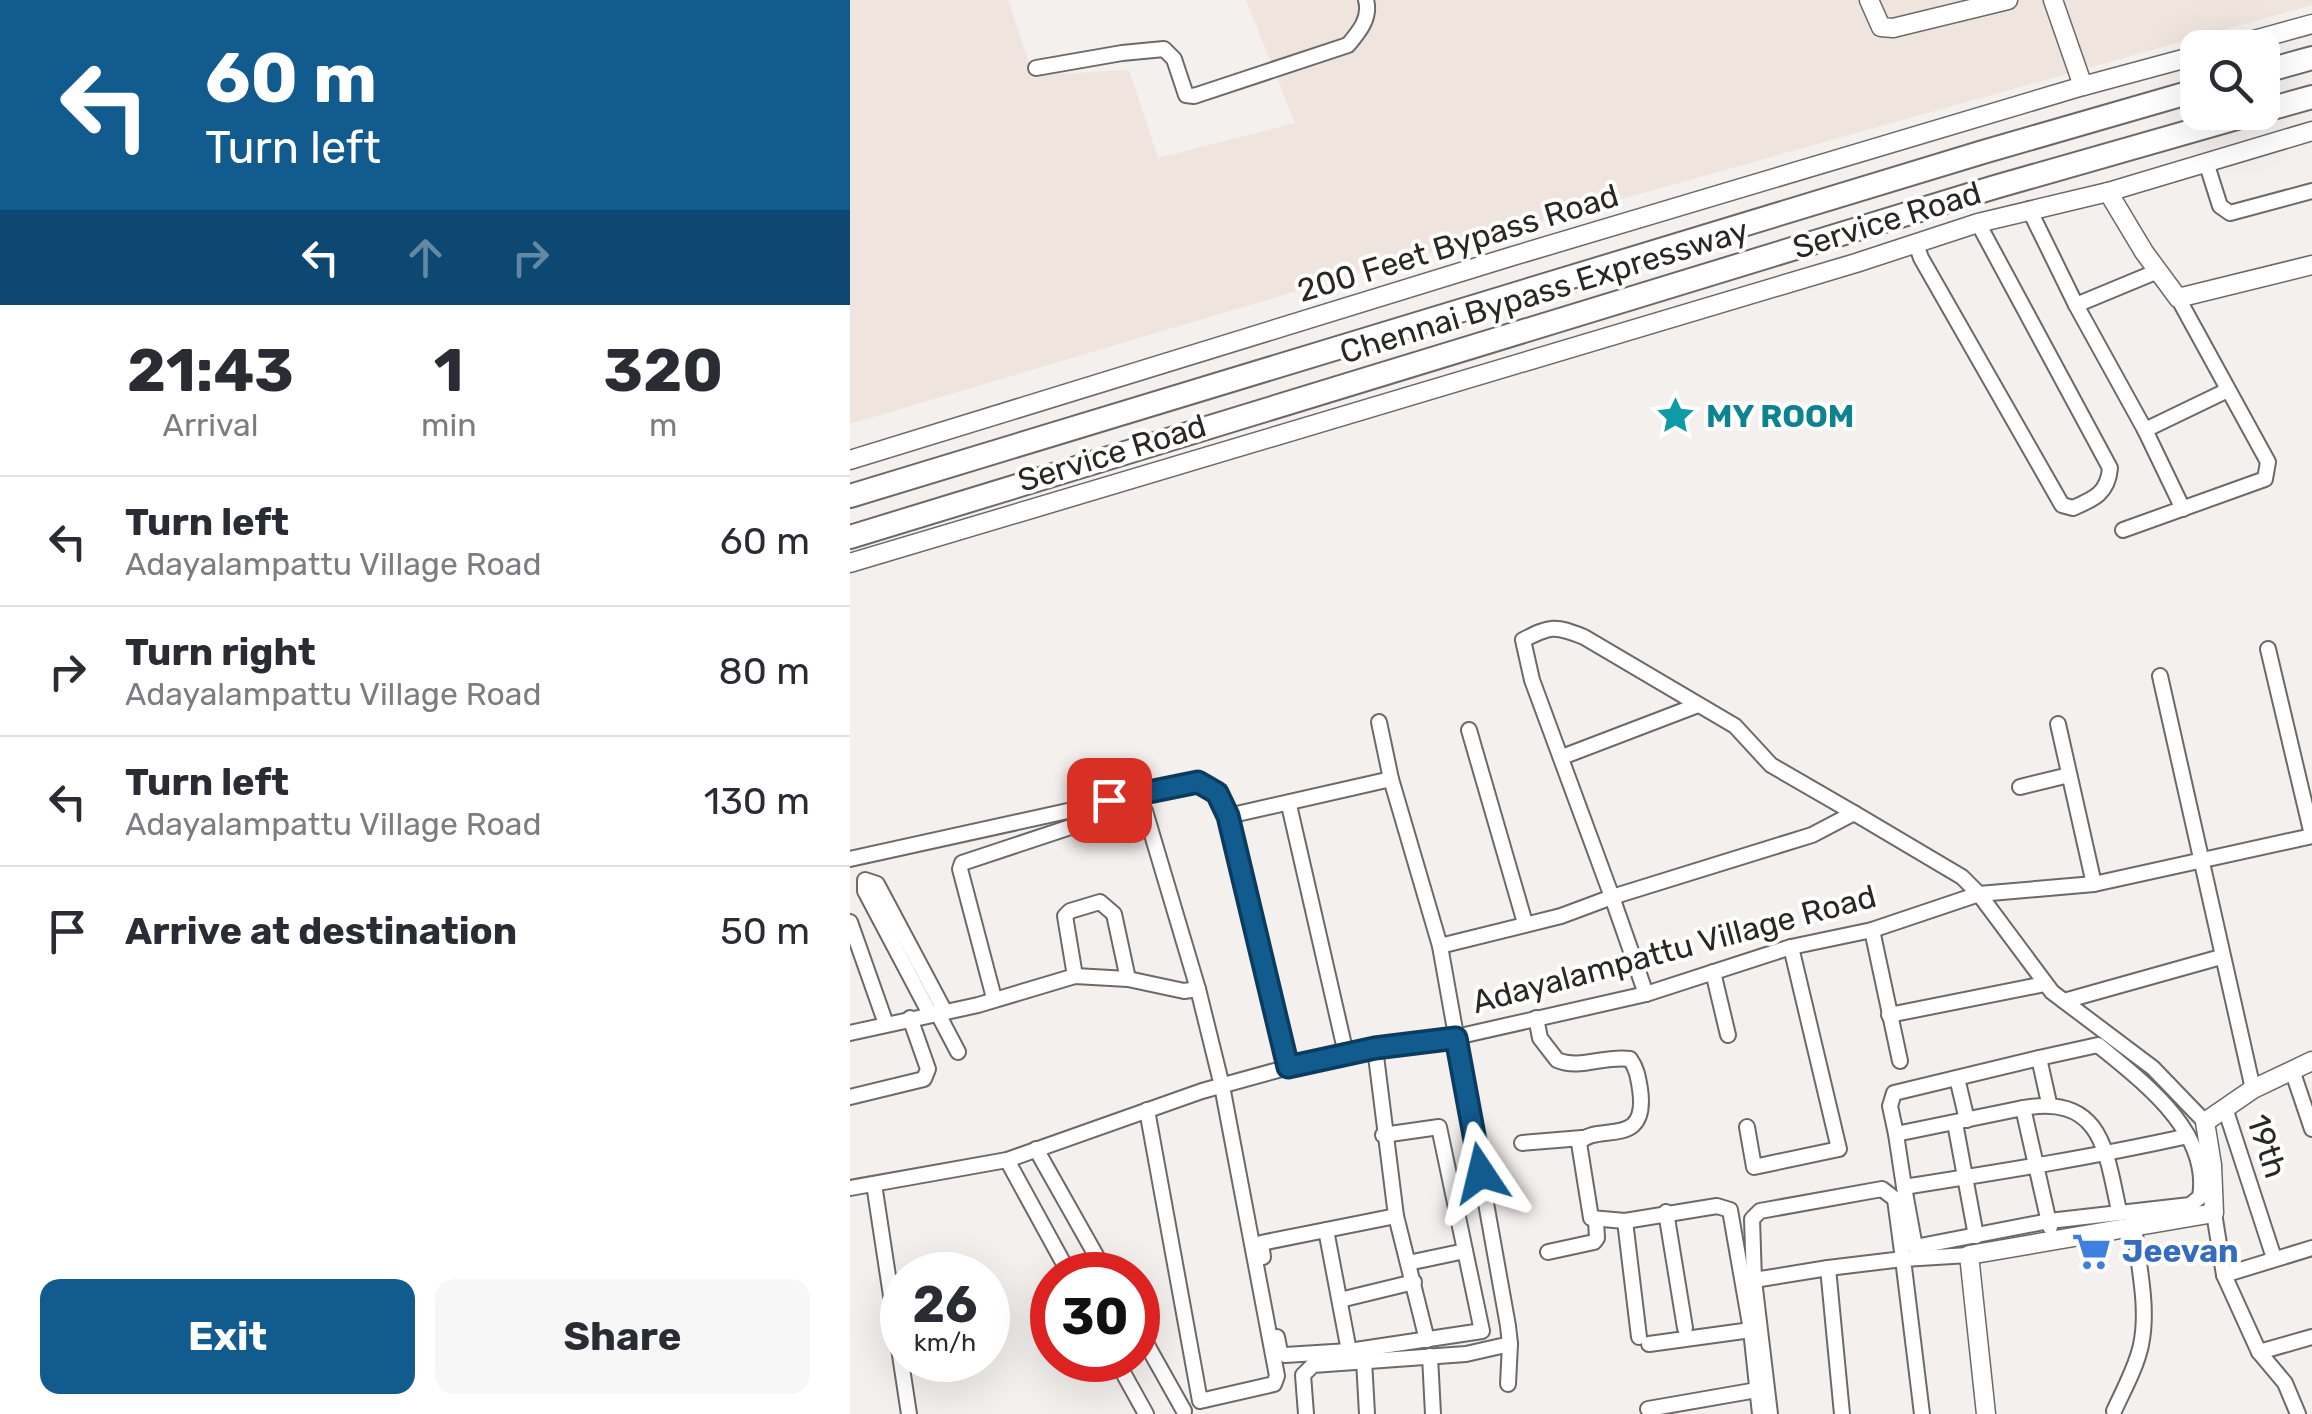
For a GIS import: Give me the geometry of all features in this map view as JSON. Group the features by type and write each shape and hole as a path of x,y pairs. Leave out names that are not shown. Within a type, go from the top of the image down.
{"highway":[{"path":"2280,67 2312,58"},
{"name":"Chennai Bypass Expressway","path":"850,496 2180,95"},
{"name":"Chennai Bypass Expressway","path":"2280,106 2312,97"},
{"name":"Chennai Bypass Expressway","path":"850,536 1995,187 2196,130"}],"street":[{"path":"1036,68 1122,52 1164,49 1172,55 1186,96 1190,96 1348,44 1361,30 1369,10 1366,0"},
{"path":"1869,0 1880,27 1914,25 1960,6 2008,0"},
{"path":"2052,0 2084,86"},
{"path":"2280,33 2312,24"},
{"name":"200 Feet Bypass Road","path":"850,460 2180,60"},
{"name":"Service Road","path":"850,563 1918,251 2029,209 2108,192 2312,131"},
{"path":"2206,162 2220,206 2230,213 2312,191"},
{"path":"2108,192 2178,298 2268,462 2264,479 2123,530"},
{"path":"2029,209 2184,508"},
{"path":"1918,251 2062,505 2073,508 2103,492 2110,468 1981,229"},
{"path":"2178,298 2312,265"},
{"path":"2076,305 2158,271"},
{"path":"2145,430 2228,390"},
{"path":"1646,994 1532,680 1523,640 1547,628 1562,628 1584,637 1735,726 1771,765 1962,877 2046,984 2064,1002 2153,1068 2205,1122 2224,1274 2259,1352 2285,1383 2298,1414"},
{"path":"2268,649 2312,836"},
{"path":"2160,676 2252,1089"},
{"path":"1562,758 1698,705"},
{"path":"1378,722 1440,946 1510,1344 1508,1384"},
{"path":"2058,724 2094,884"},
{"path":"1470,730 1525,923"},
{"path":"2020,787 2070,775"},
{"path":"1228,816 1391,779"},
{"path":"958,1052 865,890 853,859 1198,782 1217,793 1228,816 1288,1067"},
{"path":"994,998 960,869 962,862 1137,805 1145,812 1198,989 1222,1086 1278,1376 1274,1384 1200,1401 1184,1412 1160,1375"},
{"path":"1288,805 1346,1054"},
{"path":"1440,946 1561,916 1812,835 1854,813"},
{"name":"Adayalampattu Village Road","path":"850,1188 1007,1160 1147,1110 1288,1067 1375,1048 1456,1038 1646,994 1791,947 1872,930 1979,894 2094,884 2312,836"},
{"path":"1075,976 1065,916 1100,902 1114,914 1128,979"},
{"path":"850,922 886,1024"},
{"path":"1872,930 1900,1061"},
{"path":"1746,1127 1754,1167 1839,1149 1791,947"},
{"path":"2064,1002 2221,958"},
{"path":"1713,972 1728,1035"},
{"path":"850,1033 978,1004 1075,976 1128,979 1184,991 1198,989"},
{"path":"1889,1016 2046,984"},
{"path":"850,1097 924,1079 928,1069 910,1018"},
{"path":"1522,1143 1615,1134 1638,1119 1642,1107 1636,1068 1630,1059 1576,1064 1557,1060 1540,1038 1536,1018"},
{"path":"2098,1045 2132,1073 2188,1136 2203,1178 2200,1197 2190,1204 2049,1221 1915,1247 1890,1106 1894,1094 2039,1058 2098,1045"},
{"path":"1375,1048 1396,1216 1429,1348 1433,1414"},
{"path":"2039,1058 2049,1104"},
{"path":"2205,1122 2252,1089 2312,1061"},
{"path":"2292,1070 2312,1129"},
{"path":"1957,1078 1976,1236"},
{"path":"1896,1134 2049,1104 2087,1118 2104,1142 2119,1211"},
{"path":"2023,1108 2054,1243"},
{"name":"19th","path":"2226,1108 2274,1258"},
{"path":"1147,1110 1200,1401"},
{"path":"1306,1414 1302,1376 1307,1369 1327,1362 1364,1360 1429,1348 1482,1332 1439,1127 1383,1135"},
{"path":"1904,1187 2107,1154 2188,1136"},
{"path":"1582,1138 1580,1163 1591,1218 1596,1221 1625,1221 1717,1206 1730,1210 1751,1330 1760,1414"},
{"path":"1036,1149 1094,1252"},
{"path":"1007,1160 1057,1252"},
{"path":"874,1184 908,1414"},
{"path":"1770,1414 1754,1280 1752,1219 1760,1211 1882,1189 1895,1200 1922,1414"},
{"path":"1666,1212 1685,1328"},
{"path":"1754,1280 2054,1243 2214,1213"},
{"path":"1396,1216 1260,1243 1278,1345 1285,1355 1429,1348 1466,1354 1510,1344"},
{"path":"1548,1252 1594,1242 1596,1221"},
{"path":"1625,1221 1644,1340 1751,1330"},
{"path":"2114,1411 2142,1342 2143,1309 2134,1226"},
{"path":"1326,1230 1350,1351"},
{"path":"2224,1274 2312,1248"},
{"path":"1408,1263 1466,1251"},
{"path":"1969,1255 1986,1414"},
{"path":"1828,1268 1842,1414"},
{"path":"1340,1300 1414,1282"},
{"path":"2259,1352 2312,1337"},
{"path":"1364,1360 1367,1414"},
{"path":"1130,1382 1146,1414"},
{"path":"1648,1408 1757,1390"}],"shaded area":[{"path":"850,0 1008,0 1033,75 1129,70 1158,158 1295,123 1246,0 2312,0 2312,5 2223,30 2180,30 2180,42 1344,277 850,424"}],"place":[{"name":"MY ROOM","path":"1676,416"},
{"name":"Jeevan","path":"2092,1251"}],"route":[{"path":"1109,800 1198,782 1217,793 1228,816 1288,1067 1375,1048 1456,1038 1481,1173"}]}
